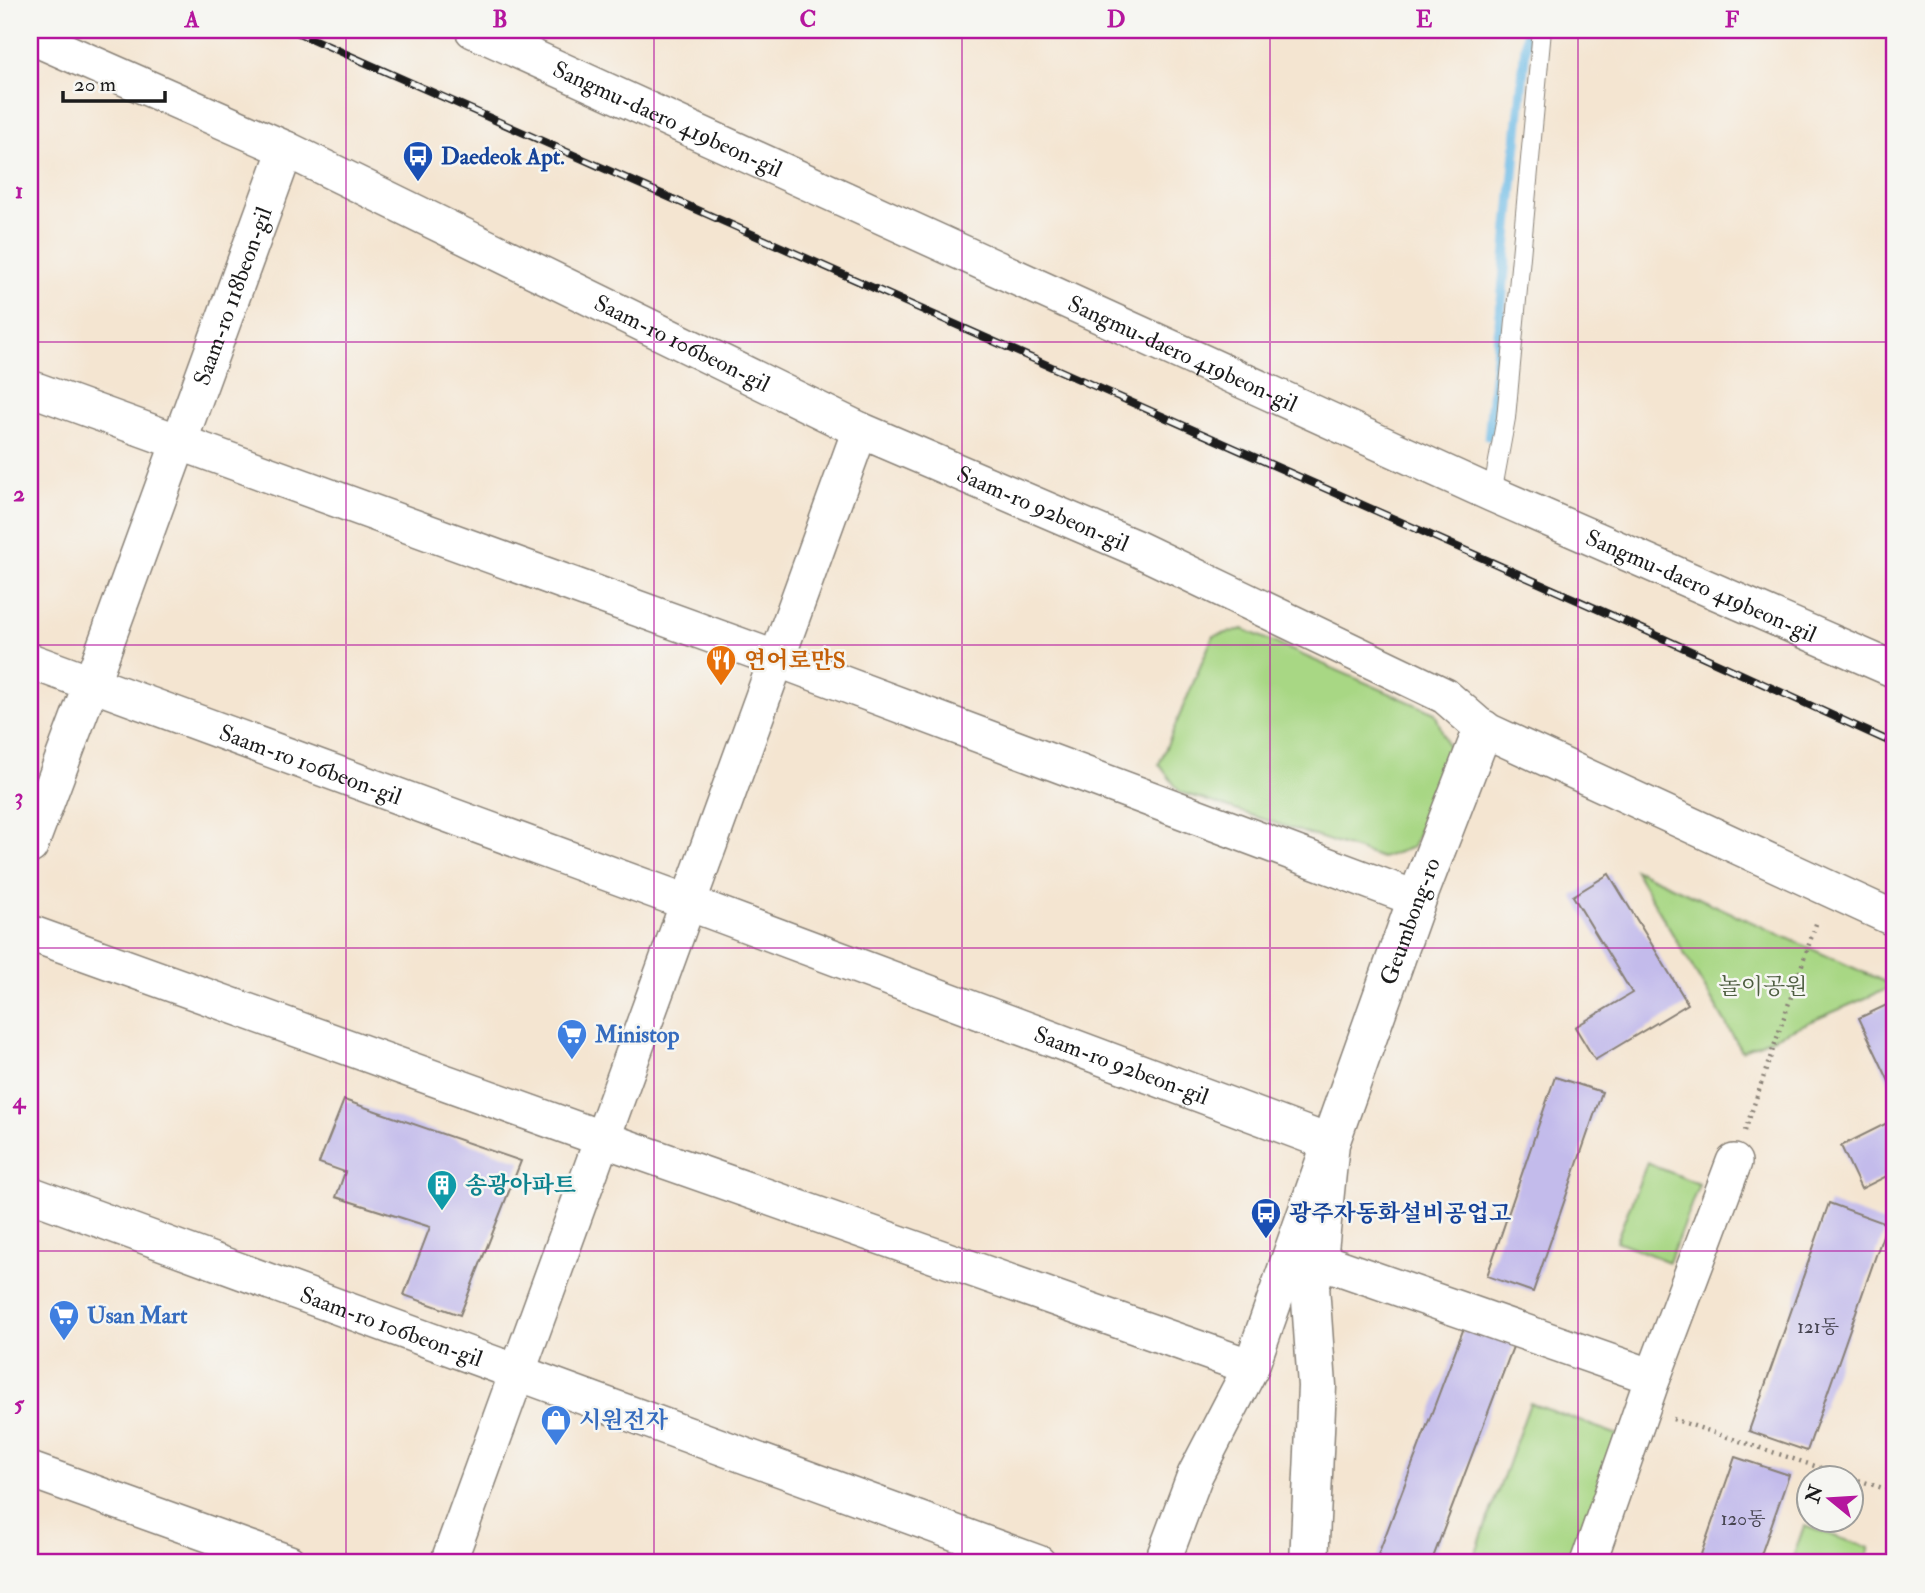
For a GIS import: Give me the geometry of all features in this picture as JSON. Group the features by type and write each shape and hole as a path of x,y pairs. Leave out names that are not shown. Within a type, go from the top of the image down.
{"street":[{"name":"Sangmu-daero 419beon-gil","path":"473,30 1492,494 1895,670"},
{"name":"Saam-ro 106beon-gil","path":"30,36 286,149 860,430"},
{"name":"Saam-ro 118beon-gil","path":"30,846 286,149"},
{"path":"30,388 778,659 1417,899"},
{"path":"448,1563 860,430"},
{"name":"Saam-ro 92beon-gil","path":"860,430 1149,554 1445,696 1483,729"},
{"path":"30,661 91,684"},
{"name":"Saam-ro 106beon-gil","path":"91,684 689,903"},
{"path":"1483,729 1895,919"},
{"name":"Geumbong-ro","path":"1309,1563 1317,1386 1310,1286 1318,1260 1329,1143 1417,899 1483,729"},
{"name":"Saam-ro 92beon-gil","path":"689,903 1329,1143"},
{"path":"30,933 603,1139 1251,1367"},
{"path":"1162,1563 1195,1475 1251,1367 1329,1143"},
{"path":"1588,1563 1734,1162"},
{"name":"Saam-ro 106beon-gil","path":"30,1194 517,1374"},
{"path":"1318,1260 1648,1393"},
{"path":"517,1374 1038,1563"},
{"path":"30,1471 289,1563"}],"lane":[{"path":"1492,494 1506,418 1542,30"}],"path":[{"path":"1734,1162 1829,888"},
{"path":"1648,1393 1818,1464"},
{"path":"1866,1483 1895,1492"}],"green space":[{"path":"1243,629 1435,713 1449,749 1413,847 1382,858 1180,792 1159,764 1213,636"},
{"name":"놀이공원","path":"1634,869 1894,986 1742,1051"},
{"path":"1647,1163 1699,1184 1669,1262 1616,1241"},
{"path":"1530,1403 1621,1436 1575,1563 1472,1563"},
{"path":"1801,1534 1828,1534 1870,1548 1864,1563 1791,1563"}],"building":[{"path":"1609,874 1688,1004 1595,1060 1575,1027 1632,993 1573,896"},
{"path":"1895,1001 1895,1094 1859,1018"},
{"path":"1555,1077 1602,1092 1533,1292 1487,1276"},
{"name":"송광아파트","path":"344,1100 521,1161 460,1315 404,1295 430,1227 336,1197 345,1172 319,1163"},
{"path":"1895,1119 1895,1172 1861,1189 1841,1146"},
{"path":"1829,1203 1887,1224 1807,1451 1749,1431"},
{"path":"1465,1325 1514,1344 1431,1563 1375,1563"},
{"path":"1735,1457 1789,1475 1758,1563 1698,1563"}],"waterway":[{"path":"1489,436 1527,30"}],"railway":[{"path":"292,30 1649,632 1895,744"}],"place":[{"name":"Daedeok Apt.","path":"418,183"},
{"name":"연어로만S","path":"721,687"},
{"name":"Ministop","path":"572,1061"},
{"name":"송광아파트","path":"442,1212"},
{"name":"광주자동화설비공업고","path":"1266,1240"},
{"name":"Usan Mart","path":"64,1342"},
{"name":"시원전자","path":"556,1447"}]}
